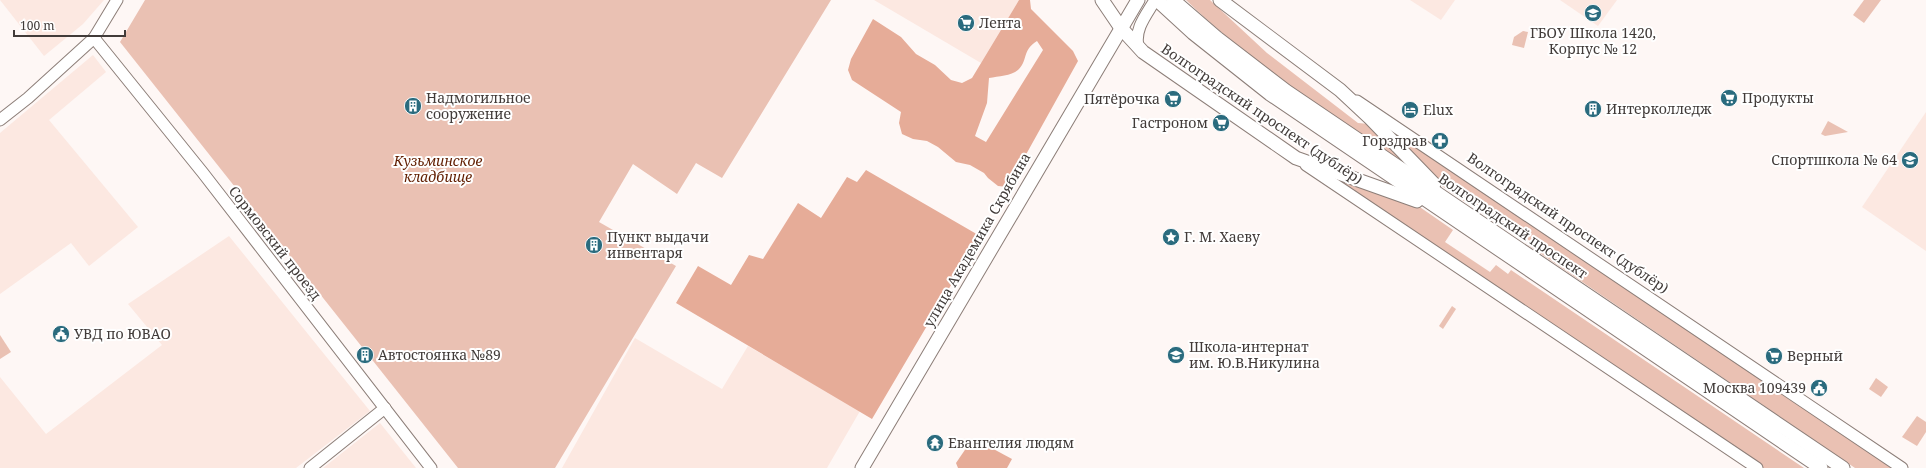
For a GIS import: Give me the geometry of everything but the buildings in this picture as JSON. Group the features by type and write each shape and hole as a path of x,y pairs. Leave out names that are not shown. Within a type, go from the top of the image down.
{"main road":[{"name":"Волгоградский проспект (дублёр)","path":"1102,0 1121,28 1143,52 1236,118 1296,158"},
{"name":"улица Академика Скрябина","path":"1121,28 1128,0"},
{"name":"улица Академика Скрябина","path":"862,468 1138,0"},
{"name":"улица Академика Скрябина","path":"1121,28 1139,14 1147,0"},
{"name":"Волгоградский проспект","path":"1156,0 1174,6 1286,91 1843,468"},
{"name":"Волгоградский проспект (дублёр)","path":"1220,0 1340,90"},
{"name":"Волгоградский проспект","path":"1174,6 1211,47 1270,94 1821,468"},
{"path":"1340,90 1370,118 1424,175 1483,224"},
{"path":"1296,158 1407,196 1456,220"}],"street":[{"path":"0,120 28,98 94,38 117,0"},
{"path":"1138,46 1136,36 1138,30 1156,0"},
{"name":"Сормовский проезд","path":"94,38 203,174 431,468"},
{"name":"Волгоградский проспект (дублёр)","path":"1340,90 1902,468"},
{"name":"Волгоградский проспект (дублёр)","path":"1296,158 1757,468"},
{"path":"310,468 385,408"}],"shaded area":[{"path":"0,0 104,0 83,24 44,56"},
{"path":"874,0 1019,0 981,63"},
{"path":"1019,0 1030,0 1031,9 1073,51 1078,61 1008,187 998,186 984,173 970,165 956,162 938,147 927,141 913,139 902,134 899,123 901,112 852,80 848,70 851,59 873,19 901,37 916,54 935,65 951,80 962,83 972,78","holes":["1037,41 1043,50 986,142 975,136 987,103 989,78 1013,73 1019,69 1024,62 1027,51 1032,44"]},
{"path":"1410,0 1455,0 1441,20"},
{"name":"ГБОУ Школа 1420, Корпус № 12","path":"1560,0 1617,0 1598,26"},
{"path":"93,55 106,72 49,120 138,227 89,266 71,243 0,294 0,133"},
{"name":"Спортшкола № 64","path":"1926,112 1926,251 1862,207"},
{"path":"866,170 980,236 872,419 676,303 698,266 731,285 749,255 763,259 798,203 821,218 847,177 857,182"},
{"path":"229,236 370,411 296,468 0,468 0,377 46,434 162,345 128,304"},
{"path":"635,338 722,389 748,346 860,411 827,468 562,468"},
{"path":"380,423 416,468 323,468"},
{"path":"973,438 1012,459 1007,468 958,468 956,463"}],"green space":[{"name":"Кузьминское кладбище","path":"145,0 831,0 722,178 696,163 677,194 633,164 599,222 676,266 555,468 458,468 120,42"},
{"path":"1186,0 1210,0 1267,53 1358,123 1369,124 1417,173 1297,92 1240,48"},
{"path":"1864,0 1881,0 1864,23 1853,15"},
{"path":"1523,31 1528,32 1524,48 1512,45 1514,37"},
{"path":"1374,116 1895,468 1855,468 1528,245 1530,241 1467,198 1464,201 1433,180"},
{"path":"1828,121 1848,132 1825,136 1821,134"},
{"path":"1335,174 1411,201 1453,230 1445,242 1490,272 1496,265 1508,274 1511,270 1804,468 1760,468 1334,179"},
{"path":"1452,306 1456,309 1443,329 1439,326"},
{"path":"0,335 11,352 0,359"},
{"path":"1876,378 1888,387 1881,397 1869,389"},
{"path":"1917,416 1926,422 1926,432 1917,446 1902,437"}],"place":[{"name":"ГБОУ Школа 1420, Корпус № 12","path":"1593,13"},
{"name":"Лента","path":"966,23"},
{"name":"Продукты","path":"1729,98"},
{"name":"Пятёрочка","path":"1173,99"},
{"name":"Надмогильное сооружение","path":"413,106"},
{"name":"Интерколледж","path":"1593,109"},
{"name":"Elux","path":"1410,110"},
{"name":"Гастроном","path":"1221,123"},
{"name":"Горздрав","path":"1440,141"},
{"name":"Спортшкола № 64","path":"1910,160"},
{"name":"Г. М. Хаеву","path":"1171,237"},
{"name":"Пункт выдачи инвентаря","path":"594,245"},
{"name":"УВД по ЮВАО","path":"61,334"},
{"name":"Автостоянка №89","path":"365,355"},
{"name":"Школа-интернат им. Ю.В.Никулина","path":"1176,355"},
{"name":"Верный","path":"1774,356"},
{"name":"Москва 109439","path":"1819,388"},
{"name":"Евангелия людям","path":"935,443"}]}
